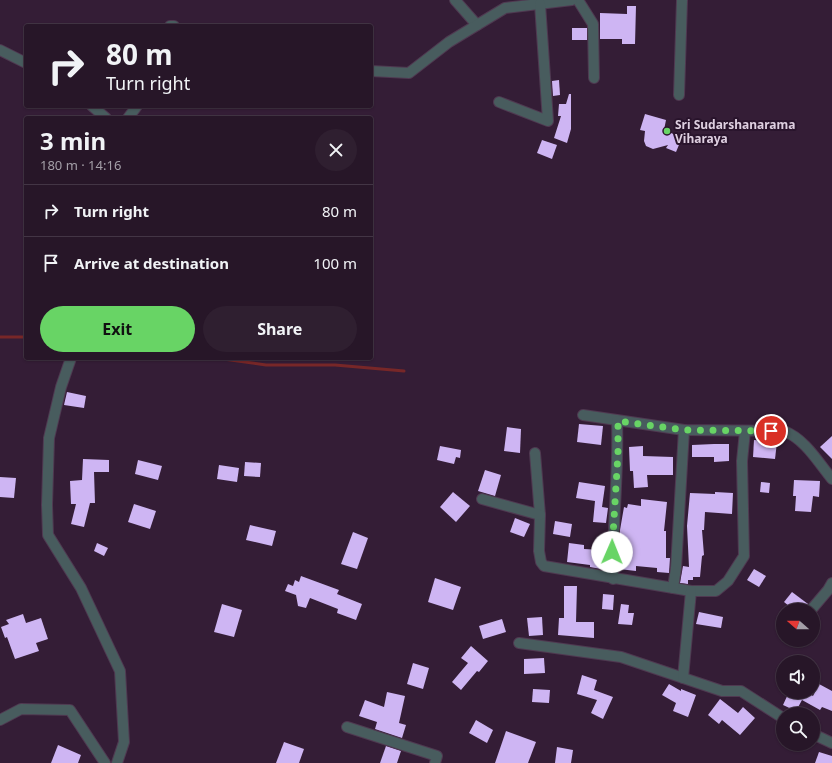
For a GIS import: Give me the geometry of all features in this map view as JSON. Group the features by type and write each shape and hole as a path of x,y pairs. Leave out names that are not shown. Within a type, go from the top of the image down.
{"street":[{"path":"456,0 476,25"},
{"path":"373,71 409,73 449,42 505,8 525,3 540,4 572,0"},
{"path":"578,0 593,24 594,78"},
{"path":"679,95 682,0"},
{"path":"499,102 548,121 540,4"},
{"path":"0,50 24,62"},
{"path":"94,108 104,116"},
{"path":"70,360 61,387 49,438 47,505 48,535 81,588 120,671 124,742 117,763"},
{"path":"583,415 684,430 784,431 792,434 802,442 832,479"},
{"path":"613,579 612,539 618,453 618,421"},
{"path":"673,588 676,568 684,430"},
{"path":"535,453 540,515 539,551 540,562 544,566 690,591 716,591 728,581 744,556 742,461 745,431"},
{"path":"482,499 540,515"},
{"path":"817,603 828,590 832,582"},
{"path":"683,678 690,591"},
{"path":"519,643 621,657 722,691 741,691 776,714"},
{"path":"0,720 21,709 70,710 105,763"},
{"path":"347,727 437,756 435,763"},
{"path":"820,737 832,743"}],"building":[{"path":"627,6 636,6 635,44 622,44 622,39 600,39 600,13 627,14"},
{"path":"572,28 587,28 587,40 572,40"},
{"path":"559,80 560,95 553,96 552,81"},
{"path":"569,94 571,94 571,129 567,143 554,138 561,116 558,116 559,104 566,104"},
{"path":"645,114 666,120 664,130 685,139 681,140 676,152 666,148 668,145 653,149 646,146 644,141 645,131 640,130"},
{"path":"542,140 557,145 552,159 537,153"},
{"path":"67,392 86,396 84,408 64,405"},
{"path":"579,424 603,426 601,445 577,442"},
{"path":"507,427 521,429 520,453 504,451"},
{"path":"832,436 832,459 820,447"},
{"path":"754,440 777,442 775,459 753,457"},
{"path":"729,444 729,461 714,462 714,457 692,457 692,445"},
{"path":"440,446 461,450 460,458 456,457 454,464 437,460"},
{"path":"643,446 643,456 673,457 673,475 647,475 648,487 634,488 633,471 630,471 629,447"},
{"path":"83,459 109,460 109,472 94,472 95,503 90,503 84,527 71,524 76,504 71,504 70,481 82,480"},
{"path":"138,460 162,466 158,480 135,474"},
{"path":"245,462 261,463 260,477 244,476"},
{"path":"219,465 239,468 237,482 217,479"},
{"path":"485,470 501,475 495,496 478,491"},
{"path":"0,477 16,478 14,498 0,497"},
{"path":"794,480 820,481 819,497 813,496 811,512 795,511 796,496 793,496"},
{"path":"579,482 605,486 602,507 608,508 606,523 593,522 595,501 576,498"},
{"path":"761,482 770,483 769,493 760,492"},
{"path":"453,492 470,506 456,522 440,507"},
{"path":"715,492 733,493 732,514 705,512 704,530 702,530 704,555 702,556 700,577 693,577 693,580 688,580 688,584 680,583 683,566 689,567 687,526 690,493 715,494"},
{"path":"641,499 667,502 664,531 666,531 666,558 670,558 669,573 657,572 657,568 636,566 636,571 619,569 620,530 624,507 627,508 628,504 641,506"},
{"path":"134,504 156,511 150,529 128,522"},
{"path":"515,518 530,524 524,537 510,532"},
{"path":"555,521 572,524 570,537 553,534"},
{"path":"250,525 276,531 272,546 246,540"},
{"path":"353,532 368,538 357,569 341,564"},
{"path":"97,543 108,548 104,556 94,551"},
{"path":"569,543 584,545 584,549 603,550 601,569 590,567 590,565 567,562"},
{"path":"754,569 766,576 759,587 747,580"},
{"path":"301,576 339,590 337,594 362,604 356,620 337,613 338,609 310,598 306,608 298,606 296,595 285,591 288,584 293,586 295,580 299,582"},
{"path":"435,578 461,587 453,610 428,602"},
{"path":"564,586 577,586 576,622 594,622 594,638 558,635 559,618 564,618"},
{"path":"792,592 807,603 785,603 784,602"},
{"path":"603,594 614,595 613,610 602,609"},
{"path":"222,604 242,610 234,637 214,632"},
{"path":"621,604 629,605 628,613 634,613 632,625 618,624"},
{"path":"699,612 723,617 721,628 696,624"},
{"path":"23,614 26,623 41,618 48,639 36,643 39,651 15,659 7,637 5,638 1,627 9,624 6,620"},
{"path":"542,617 543,635 529,636 527,618"},
{"path":"502,619 506,632 483,639 479,626"},
{"path":"471,646 488,661 479,672 477,671 461,690 452,682 468,663 461,658"},
{"path":"544,658 545,673 524,674 524,659"},
{"path":"413,663 429,668 423,689 407,684"},
{"path":"582,675 597,680 594,690 613,697 603,719 591,713 597,700 577,694"},
{"path":"669,684 681,691 681,689 696,695 688,717 673,711 676,703 662,695"},
{"path":"820,685 832,691 832,711 822,707 820,710 820,707 815,707 802,700 798,707 787,707 783,705 786,699 820,699"},
{"path":"533,689 550,690 549,703 532,702"},
{"path":"387,692 405,696 399,723 406,725 402,738 375,729 377,722 359,716 365,700 384,707"},
{"path":"720,699 738,713 743,707 755,718 740,735 722,720 719,724 708,715"},
{"path":"476,720 493,730 487,743 469,733"},
{"path":"506,731 536,742 528,763 495,763"},
{"path":"284,742 304,749 299,763 276,763"},
{"path":"58,745 81,755 78,763 51,763"},
{"path":"386,746 401,751 397,763 380,763"},
{"path":"557,747 573,750 571,763 555,763"},
{"path":"819,752 832,756 832,763 815,763"}],"waterway":[{"path":"0,337 24,337"},
{"path":"230,360 266,365 335,365 404,371"}],"place":[{"name":"Sri Sudarshanarama Viharaya","path":"667,131"}],"route":[{"path":"612,552 618,453 618,421 684,430 771,431"}]}
